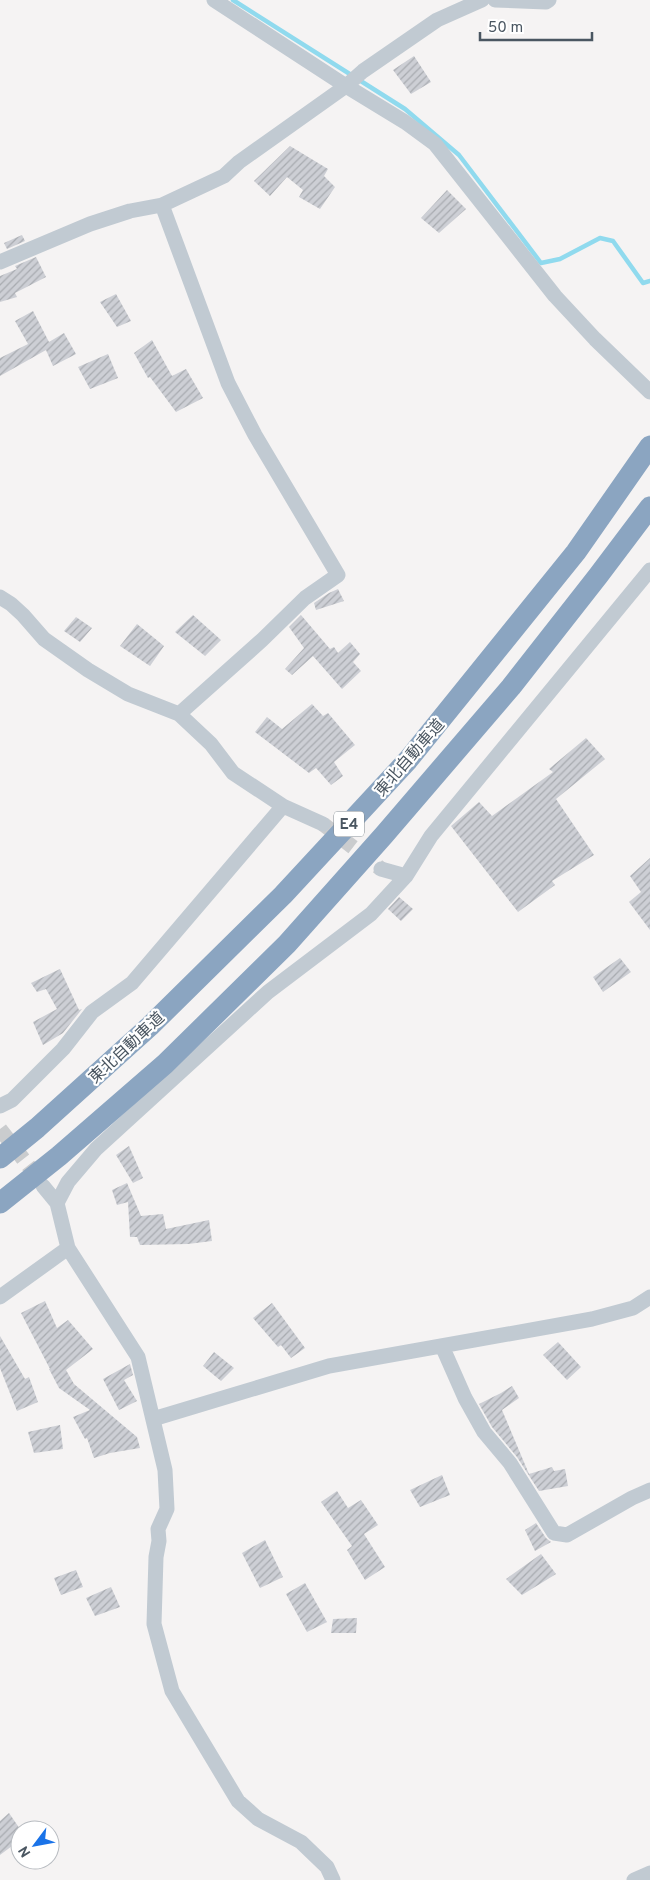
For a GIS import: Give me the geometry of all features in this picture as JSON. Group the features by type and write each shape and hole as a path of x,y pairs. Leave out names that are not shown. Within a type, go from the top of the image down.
{"highway":[{"name":"東北自動車道","path":"0,1158 150,1026 283,895 408,760 576,552 650,446"},
{"name":"東北自動車道","path":"0,1203 59,1156 165,1064 286,944 384,835 511,686 650,506"}],"street":[{"path":"214,0 352,80 435,144 555,296 595,339 650,392"},
{"path":"0,262 90,224 130,211 162,205 224,176 239,162 437,20 482,0"},
{"path":"494,0 546,2 550,0"},
{"path":"162,205 228,383 255,435 338,575 305,598 262,640 180,714"},
{"path":"56,1203 68,1182 96,1149 268,992 371,914 406,876 431,836 650,570"},
{"path":"0,597 23,615 44,639 88,670 128,694 180,714 211,744 233,774 283,806 323,824"},
{"path":"0,1106 12,1100 63,1049 92,1012 132,982 283,806"},
{"path":"381,869 406,876"},
{"path":"43,1186 56,1203 68,1248 138,1357 166,1470 167,1509 158,1529 159,1541 156,1557 154,1624 172,1691 238,1801 258,1819 300,1842 327,1867 333,1880"},
{"path":"0,1297 68,1248"},
{"path":"152,1419 329,1366 592,1318 633,1308 650,1297"},
{"path":"442,1346 465,1398 484,1432 510,1463 554,1533 567,1535 632,1498 650,1490"},
{"path":"634,1880 650,1873"}],"building":[{"path":"414,56 431,82 411,94 393,70"},
{"path":"290,146 328,169 324,176 335,187 320,209 299,197 303,190 287,177 270,196 254,181"},
{"path":"447,190 466,209 439,233 421,218"},
{"path":"22,235 25,241 7,249 4,243"},
{"path":"36,257 46,277 15,293 17,297 0,302 0,276 17,269 15,266"},
{"path":"116,294 131,321 117,327 100,302"},
{"path":"33,311 49,342 64,333 76,354 53,366 46,350 0,376 0,358 28,344 15,321"},
{"path":"152,340 172,376 186,369 203,398 176,412 150,377 148,378 134,353"},
{"path":"108,354 118,378 90,389 78,367"},
{"path":"338,589 344,601 316,610 314,603"},
{"path":"193,615 221,640 205,656 175,632"},
{"path":"301,615 330,649 334,647 338,653 350,642 360,654 353,662 361,671 342,689 313,656 292,675 285,669 304,648 289,627"},
{"path":"76,617 92,628 80,642 64,631"},
{"path":"137,624 164,646 150,666 120,646"},
{"path":"312,704 323,716 328,713 355,745 334,762 343,776 331,785 316,768 309,773 255,732 267,717 282,729"},
{"path":"586,738 605,759 556,799 594,855 552,881 555,885 518,912 451,826 479,802 492,816 553,772 549,769"},
{"path":"650,858 650,930 629,902 641,892 630,876"},
{"path":"399,897 413,909 401,921 388,909"},
{"path":"620,958 631,972 603,992 593,977"},
{"path":"60,969 79,1010 82,1009 63,1033 43,1045 33,1022 57,1009 46,989 37,992 31,983"},
{"path":"129,1146 143,1178 133,1183 116,1155"},
{"path":"127,1183 141,1216 163,1214 166,1229 209,1220 212,1241 188,1244 140,1245 137,1237 130,1237 128,1202 117,1205 112,1190"},
{"path":"45,1301 57,1328 68,1320 93,1349 66,1370 74,1384 137,1437 140,1448 94,1458 87,1438 85,1439 73,1417 90,1410 59,1388 21,1313"},
{"path":"272,1303 305,1348 291,1358 281,1345 278,1347 253,1318"},
{"path":"0,1336 25,1379 29,1377 38,1402 17,1411 0,1368"},
{"path":"558,1342 581,1367 567,1380 543,1355"},
{"path":"214,1352 234,1368 221,1381 203,1366"},
{"path":"130,1364 133,1375 124,1380 137,1401 119,1410 103,1379"},
{"path":"512,1386 519,1398 502,1410 529,1474 552,1467 554,1471 565,1469 568,1486 539,1491 517,1457 492,1427 479,1404"},
{"path":"60,1425 63,1449 34,1453 28,1432"},
{"path":"442,1475 450,1495 420,1507 410,1490"},
{"path":"337,1491 348,1508 361,1500 378,1525 364,1534 385,1567 365,1580 347,1550 352,1546 321,1502"},
{"path":"536,1523 551,1542 535,1551 525,1530"},
{"path":"265,1540 283,1577 260,1588 242,1553"},
{"path":"541,1554 556,1574 522,1595 506,1579"},
{"path":"76,1570 83,1587 61,1595 54,1578"},
{"path":"305,1583 327,1622 307,1632 286,1594"},
{"path":"111,1587 120,1607 95,1616 86,1598"},
{"path":"357,1618 356,1633 331,1633 333,1619"},
{"path":"9,1813 14,1820 10,1820 10,1848 0,1855 0,1821"}],"waterway":[{"path":"233,0 405,109 459,155 541,263 560,259 600,238 613,241 643,283 650,281"}],"tunnel":[{"path":"323,824 381,869"},
{"path":"0,1129 41,1182"}]}
